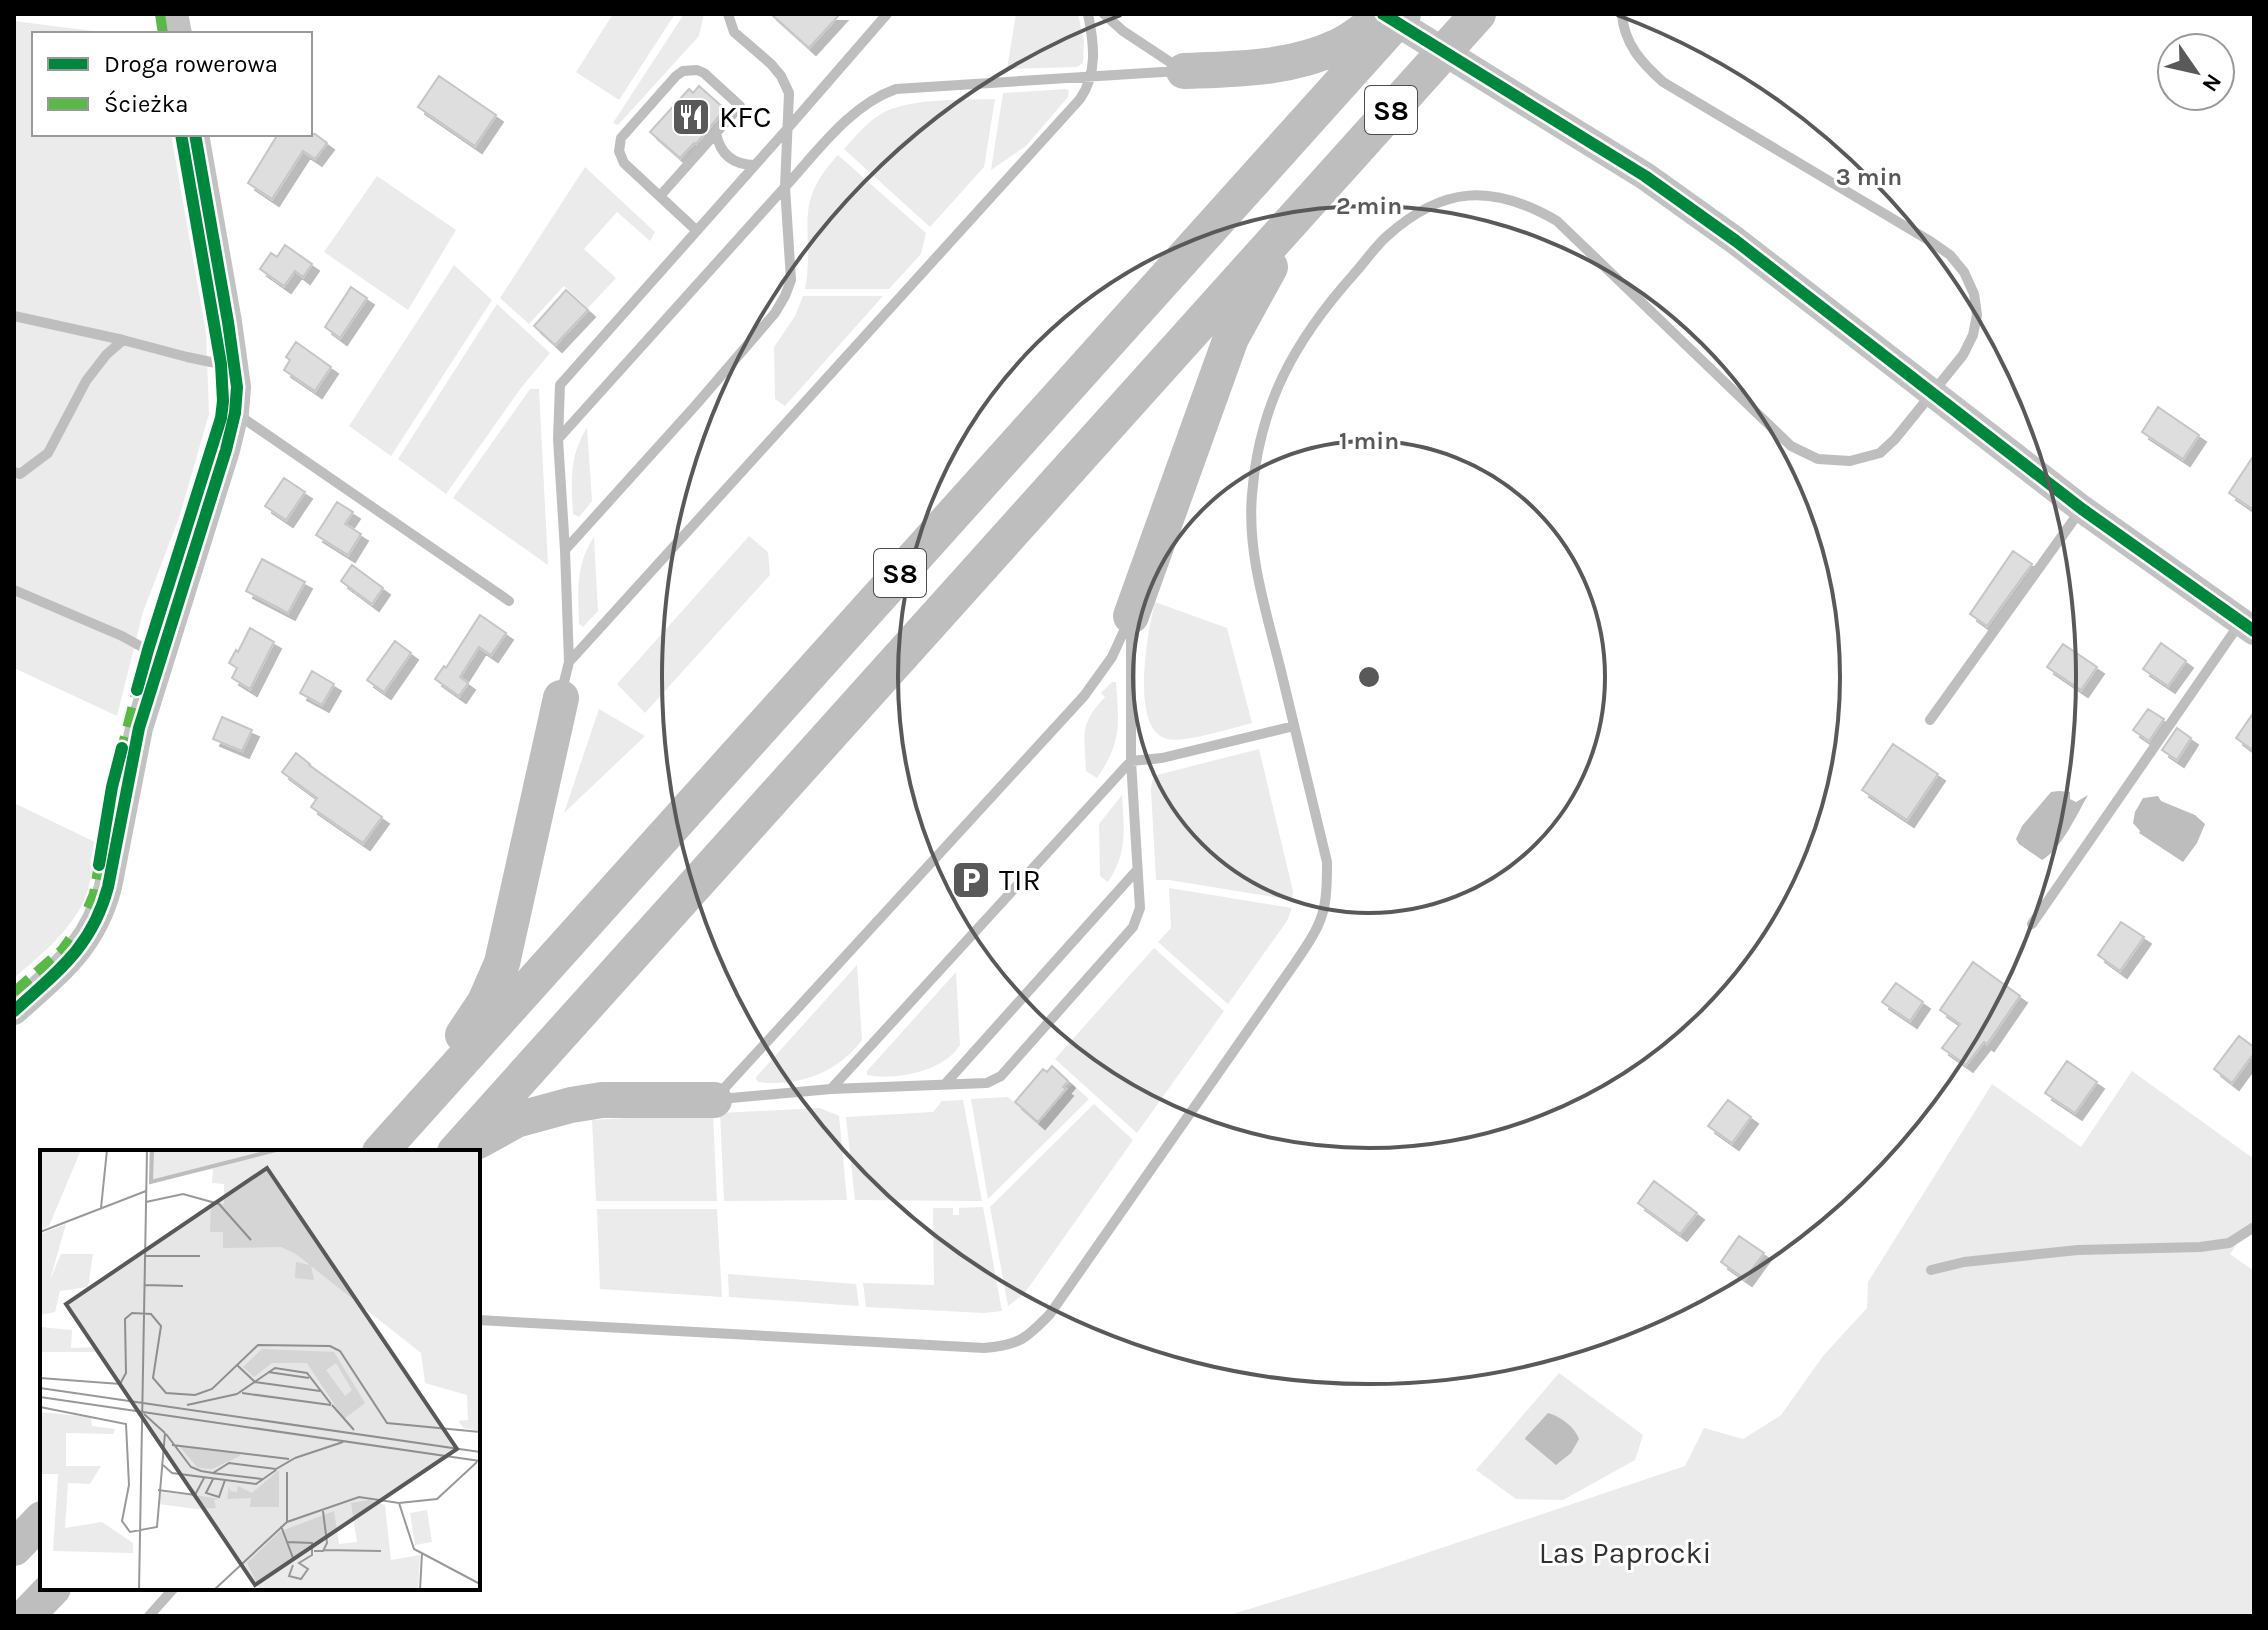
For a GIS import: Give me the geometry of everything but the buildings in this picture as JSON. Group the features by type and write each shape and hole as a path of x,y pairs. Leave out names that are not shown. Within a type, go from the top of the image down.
{"highway":[{"path":"1184,71 1282,65 1311,57 1342,45 1384,14"},
{"name":"S8","path":"389,1143 1403,14"},
{"name":"S8","path":"459,1150 1478,14"},
{"path":"1131,616 1231,338 1304,206"},
{"path":"389,1143 485,1002 502,963 561,698"},
{"path":"461,1150 516,1120 571,1105 602,1100 714,1100"},
{"path":"14,1548 40,1521"},
{"path":"26,1616 51,1590"}],"street":[{"path":"1384,14 1645,176 1736,241 2082,509 2247,626"},
{"path":"14,1011 81,948 102,911 139,728 235,413 237,387 234,366 195,136"}],"lane":[{"path":"565,550 775,313 791,280 785,187 789,93 771,64 734,32 728,14"},
{"path":"561,698 569,662 558,439 560,385 887,14"},
{"path":"569,662 1080,99 1092,76 1092,31 1088,14"},
{"path":"1104,14 1123,31 1184,71"},
{"path":"480,1320 984,1348 1006,1346 1027,1337 1050,1314 1315,935 1323,917 1327,862 1263,599 1253,543 1252,495 1265,418 1281,376 1305,334 1381,242 1419,212 1468,195 1516,200 1534,207 1557,221 1791,446 1818,459 1850,461 1880,453 1895,439 1963,355 1973,335 1977,315 1974,294 1964,272 1950,255 1930,241 1663,82 1632,48 1623,26 1622,14"},
{"path":"660,196 740,106 697,70 683,71 676,76 629,127 618,145 624,163 696,230"},
{"path":"558,439 840,127 882,94 896,89 1184,71"},
{"path":"716,133 720,149 730,159 755,165"},
{"path":"14,316 234,366"},
{"path":"14,472 20,474 48,453 86,381 106,355 123,340"},
{"path":"235,413 509,601"},
{"path":"1930,720 2082,509"},
{"path":"14,590 122,636 161,657"},
{"path":"714,1100 831,1089 987,1083 1001,1076 1133,927 1140,908 1131,761 1131,616"},
{"path":"714,1100 1084,696 1112,657 1131,616"},
{"path":"2032,924 2247,626"},
{"path":"831,1089 1131,761 1162,758 1294,726"},
{"path":"946,1083 1137,870"},
{"path":"1931,1270 1964,1262 2078,1250 2215,1245 2229,1243 2254,1227"},
{"path":"149,1616 172,1590"}],"green space":[{"path":"613,14 675,14 619,100 576,72"},
{"path":"684,14 704,14 699,36 618,125 613,123"},
{"path":"1016,14 1078,14 1084,41 1083,63 1077,67 1007,69"},
{"path":"14,21 101,32 32,32 32,136 171,136 206,332 209,414 179,518 143,612 117,716 14,668"},
{"path":"1069,91 1068,97 1026,146 991,170 1003,93"},
{"path":"995,99 984,167 930,227 844,149 870,122 892,109 936,101"},
{"path":"838,155 926,233 921,254 889,289 805,289 809,204 823,173"},
{"path":"585,167 655,232 650,241 617,212 584,249 616,278 588,308 564,286 529,324 500,298"},
{"path":"377,176 456,230 408,310 324,252"},
{"path":"454,265 492,300 391,456 349,426"},
{"path":"803,296 883,296 785,406 775,399 774,347 795,316"},
{"path":"497,304 550,353 521,388 446,494 398,459"},
{"path":"530,389 539,389 548,565 453,498"},
{"path":"587,427 592,501 579,517 573,514 572,469"},
{"path":"749,536 768,552 770,575 645,713 617,684"},
{"path":"594,537 598,611 583,627 579,624 579,579"},
{"path":"1155,602 1227,628 1252,723 1175,740 1155,732 1148,718 1144,678"},
{"path":"1116,682 1117,732 1111,754 1097,778 1086,771 1085,731 1090,716 1105,697 1101,693"},
{"path":"599,709 645,736 564,813"},
{"path":"1259,749 1293,891 1292,900 1156,880 1152,781 1157,775"},
{"path":"1122,795 1122,850 1108,882 1100,876 1099,824"},
{"path":"14,803 97,843 88,890 81,907 55,941 14,978"},
{"path":"1169,888 1292,908 1287,921 1228,1004 1158,942 1171,928"},
{"path":"1154,948 1224,1011 1137,1133 1055,1059"},
{"path":"857,965 862,1040 841,1061 816,1075 788,1082 758,1082 757,1076"},
{"path":"956,972 960,1045 953,1054 943,1062 918,1072 891,1076 867,1075 867,1071"},
{"name":"Las Paprocki","path":"2132,1071 2254,1159 2254,1219 2230,1254 2254,1271 2254,1616 1226,1616 1376,1570 1685,1466 1704,1428 1743,1439 1781,1415 1823,1356 1867,1308 1868,1282 1992,1084 2081,1147"},
{"path":"1072,1084 1089,1099 988,1199 971,1099 1008,1097 1038,1122"},
{"path":"963,1100 982,1201 855,1200 846,1117 933,1112 942,1101"},
{"path":"1094,1104 1133,1140 1024,1294 1008,1306 990,1207"},
{"path":"820,1108 839,1116 847,1200 724,1201 720,1113"},
{"path":"713,1113 717,1201 596,1201 592,1120"},
{"path":"983,1207 1002,1311 984,1313 866,1307 863,1283 934,1285 933,1208 953,1208 953,1215 959,1215 959,1208"},
{"path":"597,1209 717,1209 722,1297 600,1289"},
{"path":"728,1274 856,1284 859,1306 729,1297"},
{"path":"1559,1373 1643,1435 1635,1460 1563,1500 1516,1499 1476,1470"}],"shaded area":[{"path":"2051,792 2070,792 2070,799 2076,802 2088,795 2062,840 2042,860 2016,839 2022,826"},
{"path":"2158,796 2161,801 2195,815 2205,824 2197,843 2183,862 2139,833 2133,823 2143,798"},
{"path":"1548,1413 1566,1423 1579,1439 1571,1453 1556,1465 1525,1439"}],"marked path":[{"path":"160,14 163,32"},
{"path":"120,756 138,686"},
{"path":"88,908 94,894 100,858"},
{"path":"14,992 62,950 70,939"}],"cycle path":[{"path":"1383,14 1645,176 1736,241 2082,509 2254,631"},
{"path":"137,690 221,418 223,401 221,364 181,136"},
{"path":"14,1011 72,956 93,926 101,908 108,887 139,728 235,413 237,387 228,322 195,136"},
{"path":"99,865 122,748"}],"place":[{"name":"KFC","path":"691,117"},
{"name":"TIR","path":"971,880"}]}
